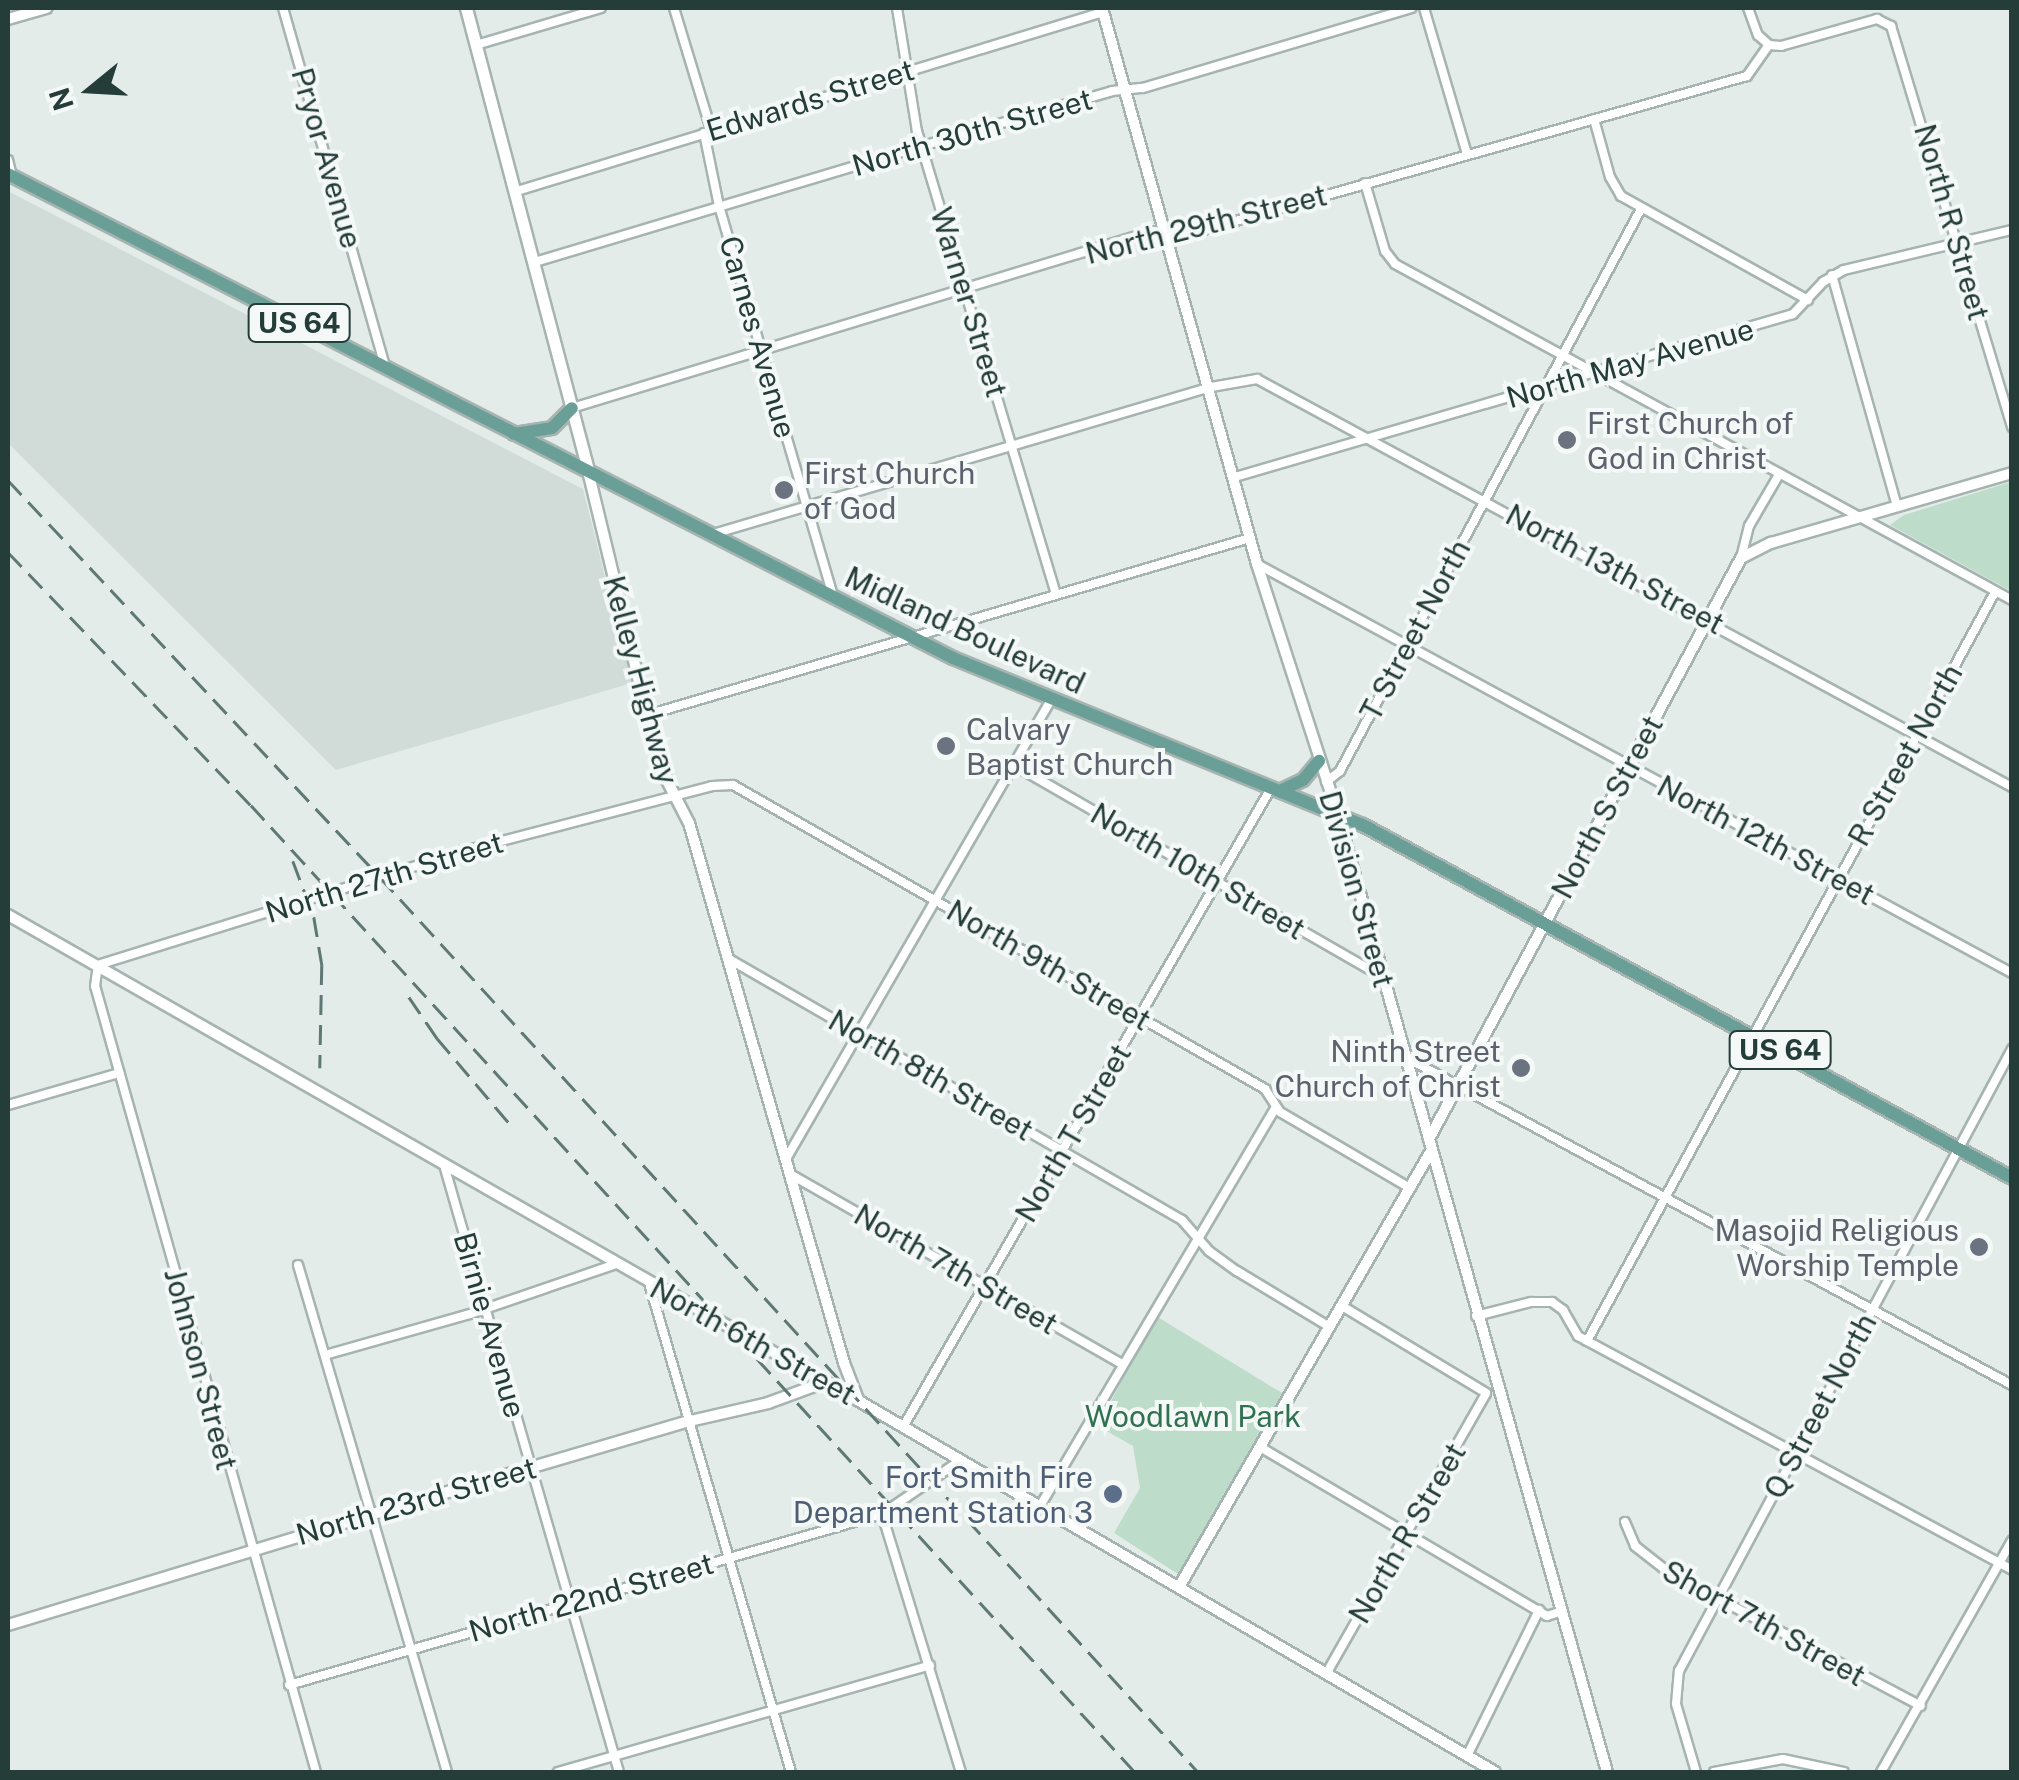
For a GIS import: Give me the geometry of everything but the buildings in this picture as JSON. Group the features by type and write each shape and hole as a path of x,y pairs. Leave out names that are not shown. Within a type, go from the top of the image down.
{"main road":[{"name":"Kelley Highway","path":"466,8 536,262 588,474"},
{"name":"Midland Boulevard","path":"10,175 912,637 1338,815 2012,1178"},
{"path":"512,434 552,428 572,408"},
{"path":"1276,789 1303,780 1319,760"}],"street":[{"path":"8,19 46,8"},
{"name":"Pryor Avenue","path":"284,8 386,367"},
{"path":"476,45 601,8"},
{"name":"Carnes Avenue","path":"674,8 707,132 719,206 834,598"},
{"name":"Warner Street","path":"896,8 922,146 1056,594"},
{"name":"North 30th Street","path":"536,262 922,146 1125,89 1142,88 1411,8"},
{"path":"1424,8 1467,154"},
{"path":"1748,8 1758,36 1769,45"},
{"name":"Edwards Street","path":"516,191 1103,10"},
{"name":"Division Street","path":"1103,10 1211,387 1257,564 1338,815 1476,1316 1492,1390 1562,1611 1607,1772"},
{"name":"North R Street","path":"1769,45 1781,46 1877,19 1885,21 1906,66 2012,427"},
{"name":"North 29th Street","path":"572,408 966,292 1153,232 1179,237 1747,76 1769,45"},
{"path":"1594,119 1615,188 1641,209 1808,300"},
{"path":"8,160 10,175"},
{"path":"1365,184 1384,250 1395,264 2012,600"},
{"name":"T Street North","path":"1326,782 1340,771 1641,209"},
{"path":"1897,507 1832,276 2012,230"},
{"name":"North May Avenue","path":"1234,477 1793,314 1832,276"},
{"name":"North 13th Street","path":"710,535 1011,444 1211,387 1257,379 1484,498 2012,787"},
{"name":"North S Street","path":"1179,1587 1410,1188 1458,1084 1741,558 1749,526 1780,473"},
{"path":"1741,558 1762,546 2012,473"},
{"name":"Kelley Highway","path":"588,474 647,715 672,797 688,823 844,1363 859,1400"},
{"path":"647,715 1250,538"},
{"name":"North 12th Street","path":"1257,564 2012,973"},
{"name":"R Street North","path":"1587,1341 1995,592"},
{"path":"786,1159 1052,698"},
{"name":"North 10th Street","path":"1014,766 1382,977"},
{"name":"North 9th Street","path":"672,797 723,784 739,786 1265,1090 1276,1108 1410,1188"},
{"name":"North T Street","path":"904,1426 1276,789"},
{"name":"North 27th Street","path":"98,965 472,849 672,797"},
{"name":"North 6th Street","path":"8,915 859,1400 1495,1772"},
{"name":"North 8th Street","path":"729,959 1182,1220 1198,1239 1237,1271 1330,1326"},
{"name":"Johnson Street","path":"98,965 95,986 316,1772"},
{"name":"Q Street North","path":"1696,1772 1676,1704 1677,1676 2012,1050"},
{"path":"1405,1058 2012,1385"},
{"path":"8,1105 119,1073"},
{"path":"1040,1506 1276,1108"},
{"name":"Birnie Avenue","path":"444,1165 619,1772"},
{"name":"North 7th Street","path":"790,1174 1122,1364"},
{"path":"325,1355 486,1309 616,1264"},
{"path":"298,1266 447,1772"},
{"path":"650,1283 790,1772"},
{"path":"1476,1316 1531,1302 1552,1302 1587,1341 2012,1570"},
{"path":"1342,1306 1492,1390"},
{"name":"North 23rd Street","path":"8,1626 372,1514 690,1421 768,1403 825,1382"},
{"name":"North R Street","path":"1326,1674 1492,1390"},
{"path":"1260,1447 1546,1616 1562,1611"},
{"name":"North 22nd Street","path":"289,1684 882,1514 961,1460"},
{"path":"882,1514 961,1772"},
{"name":"Short 7th Street","path":"1625,1522 1634,1546 1646,1557 1716,1599 1921,1706"},
{"path":"1881,1772 2012,1540"},
{"path":"1466,1756 1539,1610"},
{"path":"558,1772 930,1666"},
{"path":"1714,1772 1783,1759 1844,1772"}],"shaded area":[{"path":"8,191 583,489 632,683 336,770 8,443"}],"green space":[{"path":"2011,482 2011,591 1890,525 1904,515"},
{"name":"Woodlawn Park","path":"1156,1316 1282,1393 1178,1574 1114,1533 1140,1488 1133,1446 1098,1426"}],"railway":[{"path":"8,480 380,877 1198,1772"},
{"path":"8,552 251,805 1135,1772"},
{"path":"293,861 314,917 322,965 320,1068"},
{"path":"409,997 437,1038 509,1123"}],"place":[{"name":"First Church of God in Christ","path":"1567,440"},
{"name":"First Church of God","path":"784,490"},
{"name":"Calvary Baptist Church","path":"946,746"},
{"name":"Ninth Street Church of Christ","path":"1521,1068"},
{"name":"Masojid Religious Worship Temple","path":"1979,1247"},
{"name":"Fort Smith Fire Department Station 3","path":"1113,1494"}]}
